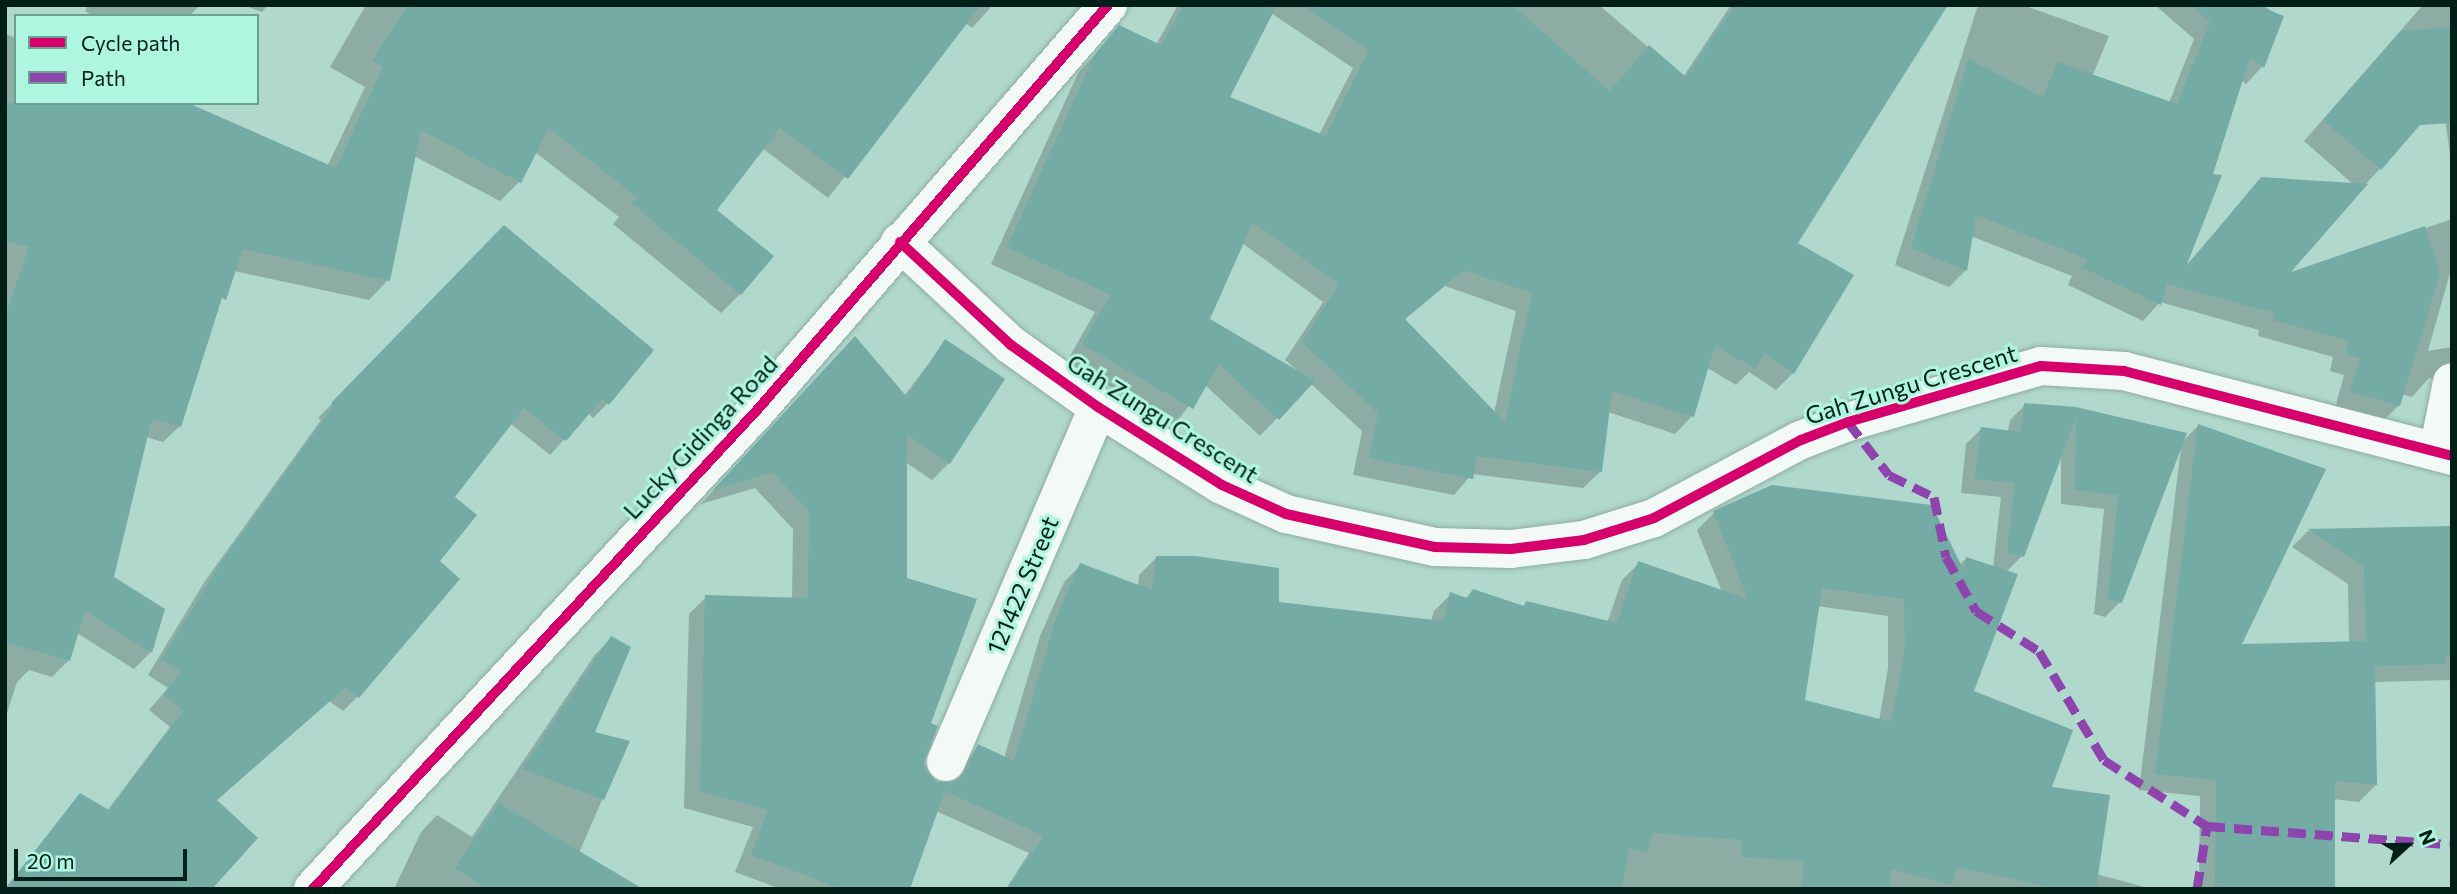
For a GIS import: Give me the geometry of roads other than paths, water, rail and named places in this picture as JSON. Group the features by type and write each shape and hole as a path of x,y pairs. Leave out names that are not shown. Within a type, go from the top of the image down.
{"street":[{"name":"Lucky Gidinga Road","path":"313,889 758,409 1108,5"},
{"name":"Gah Zungu Crescent","path":"900,242 1011,345 1098,407 1222,485 1286,514 1401,541 1511,550 1584,540 1654,518 1801,440 2041,366 2124,371 2445,454"},
{"path":"2445,454 2452,382"},
{"name":"121422 Street","path":"946,762 1098,407"}]}
